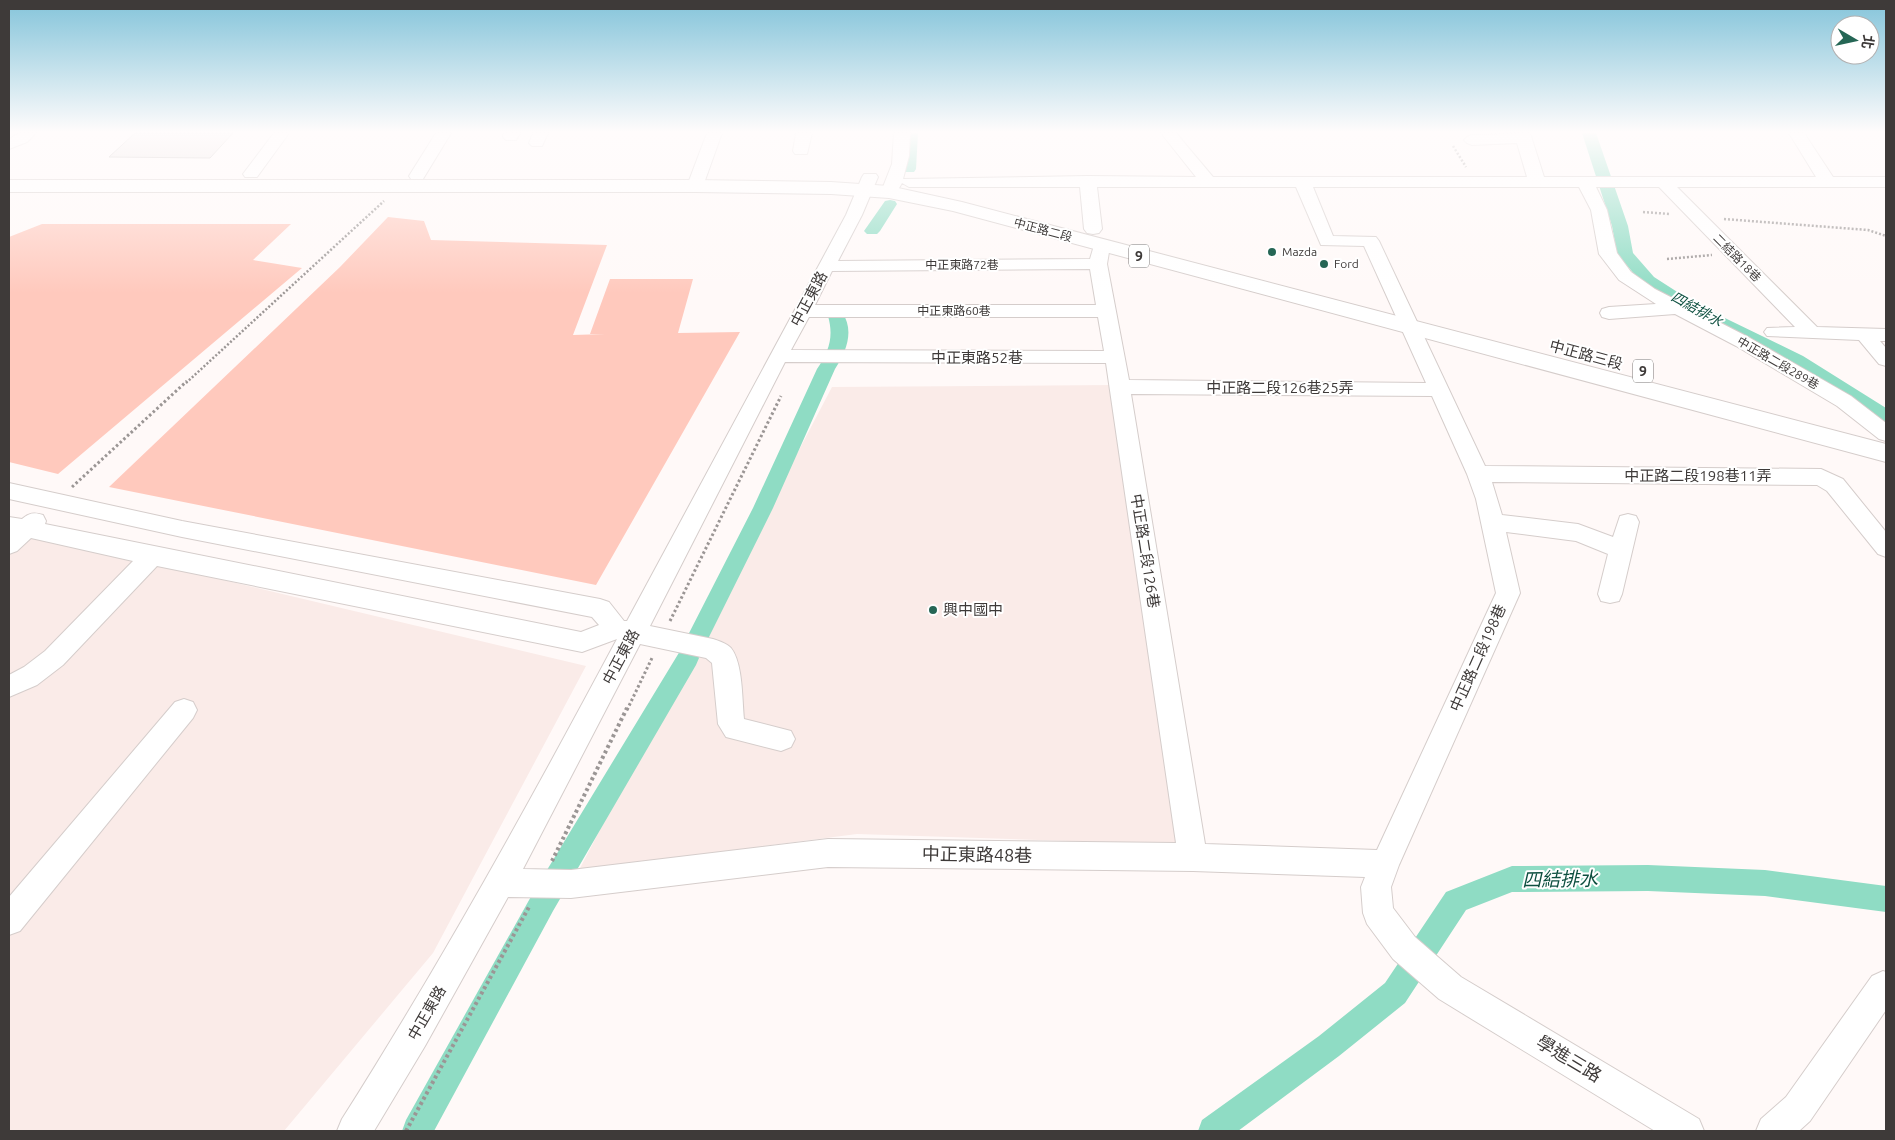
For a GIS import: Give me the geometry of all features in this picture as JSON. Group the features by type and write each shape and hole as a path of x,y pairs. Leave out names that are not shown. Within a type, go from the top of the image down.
{"main road":[{"name":"中正路二段","path":"48,186 399,188 476,186"},
{"name":"中正路二段","path":"893,186 955,206 1098,246 1406,316"},
{"name":"中正路三段","path":"1406,316 1886,435"},
{"name":"中正路三段","path":"1406,316 1886,453"}],"street":[{"name":"中正東路","path":"357,1130 501,883 625,631 779,356 826,266 884,186"},
{"name":"中正路二段126巷","path":"1089,186 1106,311 1120,387 1193,857"},
{"name":"中正路二段198巷","path":"1304,186 1327,241 1370,241 1478,474 1493,522 1508,593 1385,864 1376,888 1378,913 1404,948"},
{"name":"中正路二段289巷","path":"1587,186 1599,210 1608,254 1625,276 1649,293 1743,342 1844,401 1886,435"},
{"name":"二結路18巷","path":"1667,186 1811,332"},
{"name":"中正東路72巷","path":"826,266 1098,246"},
{"path":"1609,313 1678,308"},
{"name":"中正東路60巷","path":"802,311 1106,311"},
{"path":"1774,332 1886,336"},
{"path":"1864,334 1886,360"},
{"name":"中正東路52巷","path":"779,356 833,358 1115,357"},
{"name":"中正路二段126巷25弄","path":"1120,387 1439,390"},
{"name":"中正路二段198巷11弄","path":"1478,474 1820,476 1840,491 1886,548"},
{"path":"9,491 55,503 182,529 600,609 625,631 661,640 714,649 722,656 726,665 731,724 735,729 781,739"},
{"path":"14,533 55,503"},
{"path":"1493,522 1578,532 1621,548"},
{"path":"1610,594 1628,522"},
{"path":"14,533 152,556 582,642 625,631"},
{"path":"9,686 37,672 54,658 152,556"},
{"path":"9,920 184,710"},
{"name":"中正東路48巷","path":"501,883 553,885 828,853 1193,857 1385,864"},
{"name":"學進三路","path":"1404,948 1450,988 1687,1131"},
{"path":"1773,1131 1798,1109 1883,987"}],"path":[{"path":"55,503 399,188"},
{"path":"1695,216 1868,230 1886,236"},
{"path":"1667,259 1732,253"},
{"name":"中正東路","path":"406,1131 553,885 661,640 783,392"}],"shaded area":[{"path":"388,217 424,221 431,240 607,245 573,335 605,334 590,334 610,279 693,279 678,333 740,332 596,585 109,487 340,267"},
{"path":"42,224 291,224 253,260 302,268 58,474 9,462 9,237"},
{"name":"興中國中","path":"1114,385 1190,845 857,834 579,870 832,387"},
{"path":"9,529 586,666 433,953 284,1131 9,1131"}],"waterway":[{"name":"四結排水","path":"1606,186 1620,226 1625,254 1648,280 1690,308 1797,360 1850,392 1886,417"},
{"path":"872,231 890,204"},
{"path":"697,639 763,508 826,369 837,350 840,332 836,316"},
{"path":"417,1131 543,902 688,658"},
{"name":"四結排水","path":"1213,1131 1329,1046 1395,993 1456,901 1512,879 1648,878 1765,883 1886,899"}],"place":[{"name":"Mazda","path":"1272,252"},
{"name":"Ford","path":"1324,264"},
{"name":"興中國中","path":"933,610"}]}
